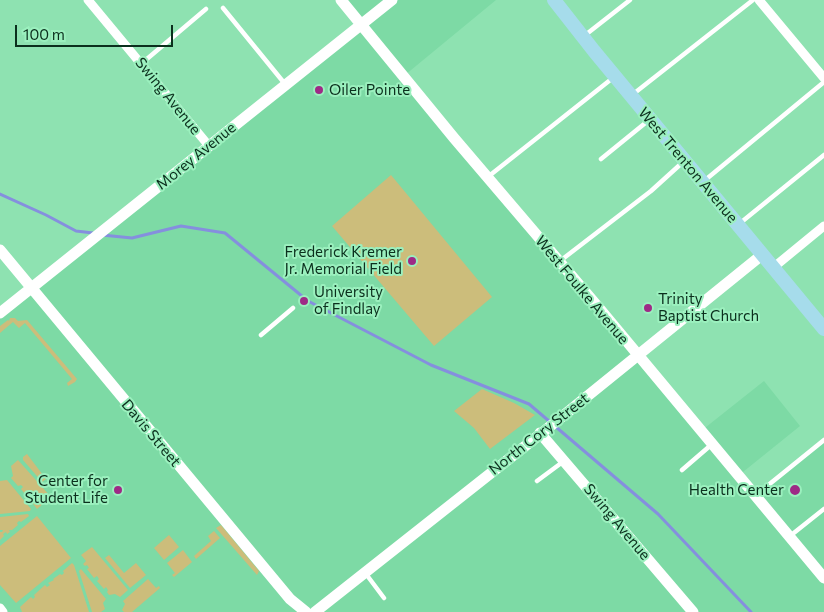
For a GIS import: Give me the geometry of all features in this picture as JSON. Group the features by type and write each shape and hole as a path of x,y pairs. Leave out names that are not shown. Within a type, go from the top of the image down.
{"main road":[{"name":"West Trenton Avenue","path":"554,0 824,329"}],"street":[{"name":"Swing Avenue","path":"88,0 209,146"},
{"name":"West Foulke Avenue","path":"342,0 487,177 824,578"},
{"name":"Morey Avenue","path":"0,313 392,0"},
{"path":"759,0 824,80"},
{"path":"774,267 824,226"},
{"name":"Davis Street","path":"0,250 290,599 306,612"},
{"name":"North Cory Street","path":"315,612 763,254"},
{"name":"Swing Avenue","path":"544,430 564,460 693,612"},
{"path":"0,608 3,612"}],"lane":[{"path":"631,95 753,0"},
{"path":"583,37 627,1"},
{"path":"223,8 285,84"},
{"path":"141,64 206,9"},
{"path":"487,177 615,76"},
{"path":"703,182 824,80"},
{"path":"601,159 650,119"},
{"path":"738,224 824,156"},
{"path":"559,262 651,191 685,160"},
{"path":"261,335 294,308"},
{"path":"755,496 824,440"},
{"path":"682,470 712,445"},
{"path":"537,481 564,460"},
{"path":"789,536 824,509"},
{"path":"365,573 384,598"}],"shaded area":[{"name":"University of Findlay","path":"341,0 496,0 405,75 701,431 764,381 800,426 738,476 755,496 824,440 824,612 0,612 0,313 361,24"},
{"name":"Frederick Kremer Jr. Memorial Field","path":"391,175 492,297 434,346 332,226"},
{"path":"10,318 15,318 18,321 27,320 77,379 75,382 68,386 67,383 72,379 25,323 19,328 13,322 0,333 0,326 9,321"},
{"path":"482,389 514,403 535,415 490,449 474,428 454,411"},
{"path":"27,454 46,479 42,482 23,460 23,457"},
{"path":"18,460 51,497 37,509 30,496 28,498 21,489 23,487 21,485 18,486 11,478 13,476 11,466"},
{"path":"7,480 31,509 30,511 0,514 0,481"},
{"path":"28,514 29,516 21,522 19,521 18,525 12,530 9,530 10,532 3,534 4,536 0,540 0,532 3,530 0,530 0,517"},
{"path":"37,516 71,558 16,603 0,585 0,546"},
{"path":"221,525 259,571 257,575 216,528"},
{"path":"214,531 220,538 196,559 194,556 211,541 208,536"},
{"path":"169,535 179,547 164,560 154,548"},
{"path":"92,547 128,590 120,597 115,594 109,595 106,587 104,589 97,581 99,579 97,576 94,578 87,569 89,568 87,565 83,564 86,561 81,555"},
{"path":"183,550 192,562 174,577 172,575 175,573 167,563"},
{"path":"109,555 124,573 136,563 146,575 130,588 105,558"},
{"path":"72,563 89,612 22,612 20,607 31,597 33,599 34,595 45,585 47,587 50,585 48,583 53,579 60,574 62,575 63,571"},
{"path":"81,569 106,599 103,603 105,609 101,612 92,612 79,571"},
{"path":"148,579 156,588 159,586 160,588 132,612 124,612 122,610 125,604 123,601"}],"waterway":[{"path":"0,194 76,231 93,233"},
{"path":"102,235 132,238 181,226 225,233 308,301 431,365 529,404 658,514 751,612"}],"place":[{"name":"Oiler Pointe","path":"319,90"},
{"name":"Frederick Kremer Jr. Memorial Field","path":"412,261"},
{"name":"University of Findlay","path":"304,301"},
{"name":"Trinity Baptist Church","path":"648,308"},
{"name":"Center for Student Life","path":"118,490"},
{"name":"Health Center","path":"795,490"}]}
